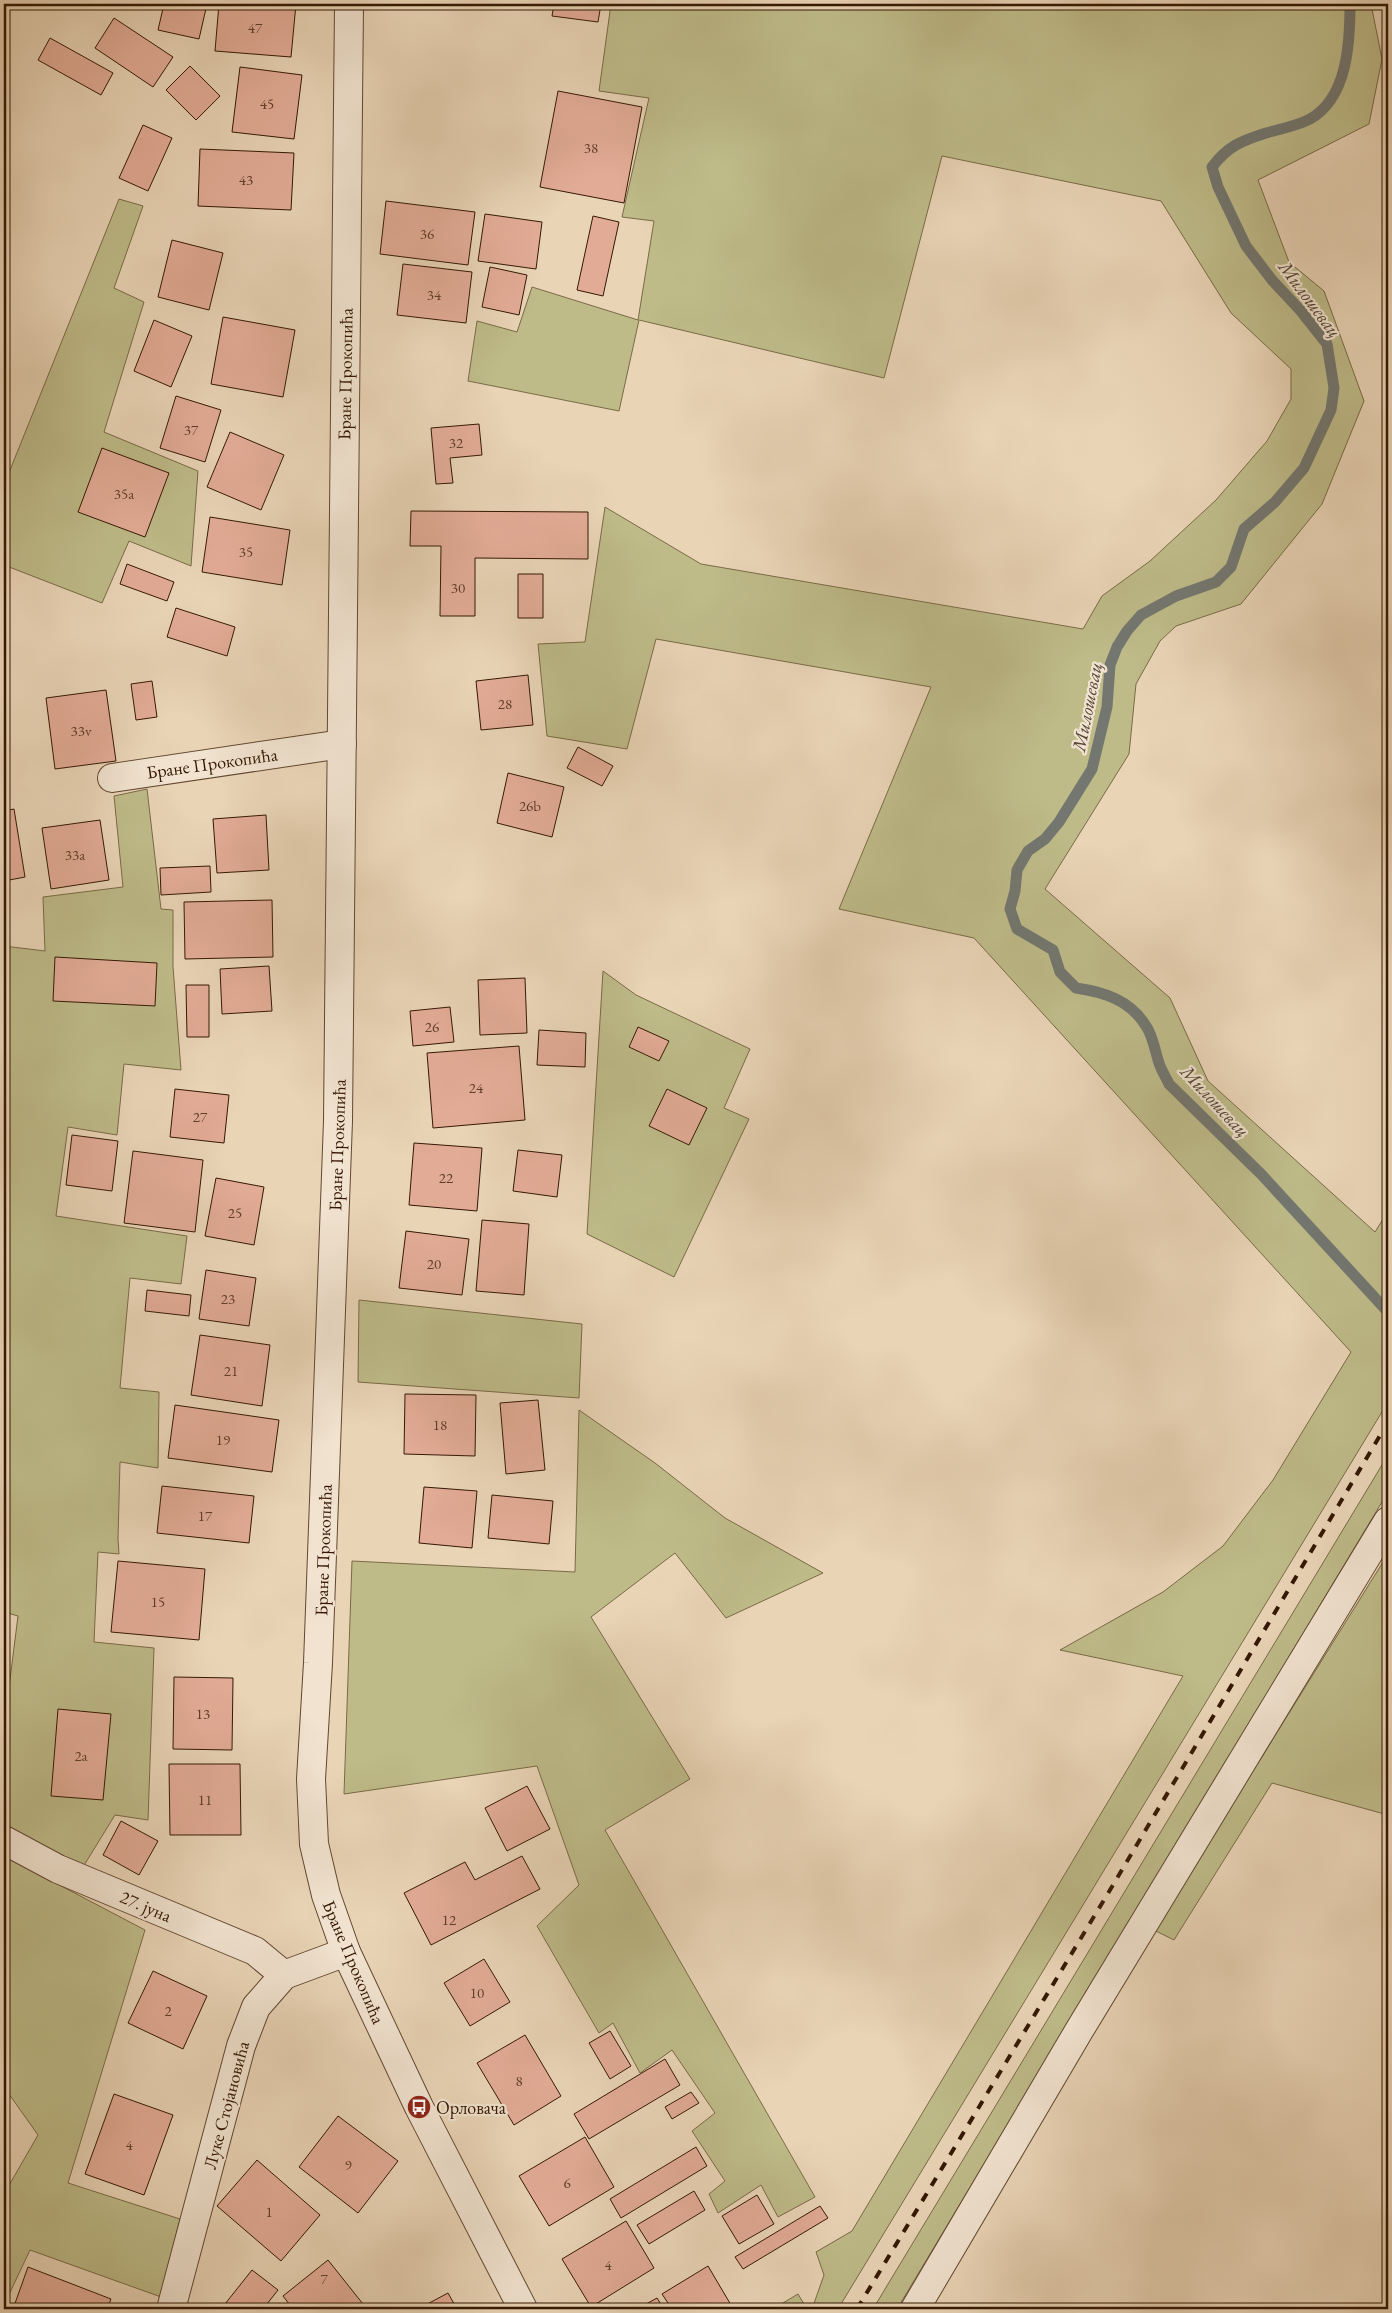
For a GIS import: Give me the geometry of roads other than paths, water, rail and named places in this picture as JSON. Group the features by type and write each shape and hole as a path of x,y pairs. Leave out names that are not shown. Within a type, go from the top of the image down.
{"street":[{"name":"Бране Прокопића","path":"349,4 338,1121 312,1779 314,1844 326,1895 346,1952 419,2108 523,2309"},
{"name":"Бране Прокопића","path":"112,778 342,744"},
{"path":"915,2309 1080,2029 1388,1521"},
{"name":"27. јуна","path":"4,1840 58,1869 255,1951 284,1976"},
{"name":"Луке Стојановића","path":"171,2309 241,2046 256,2007 284,1976 346,1952"}],"waterway":[{"name":"Милошевац","path":"1350,4 1349,35 1344,68 1339,83 1323,110 1305,121 1242,142 1230,149 1212,167 1218,187 1246,246 1272,280 1300,310 1327,344 1334,388 1331,410 1304,468 1275,502 1244,529 1231,567 1216,582 1176,596 1141,615 1127,631 1117,647 1110,665 1107,707 1092,769 1059,822 1045,839 1028,851 1017,870 1015,891 1010,909 1017,929 1053,950 1060,972 1076,988 1116,999 1140,1017 1150,1034 1160,1066 1169,1084 1261,1174 1388,1312"}],"railway":[{"path":"857,2309 1110,1890 1388,1422"}],"place":[{"name":"Орловача","path":"419,2107"}]}
